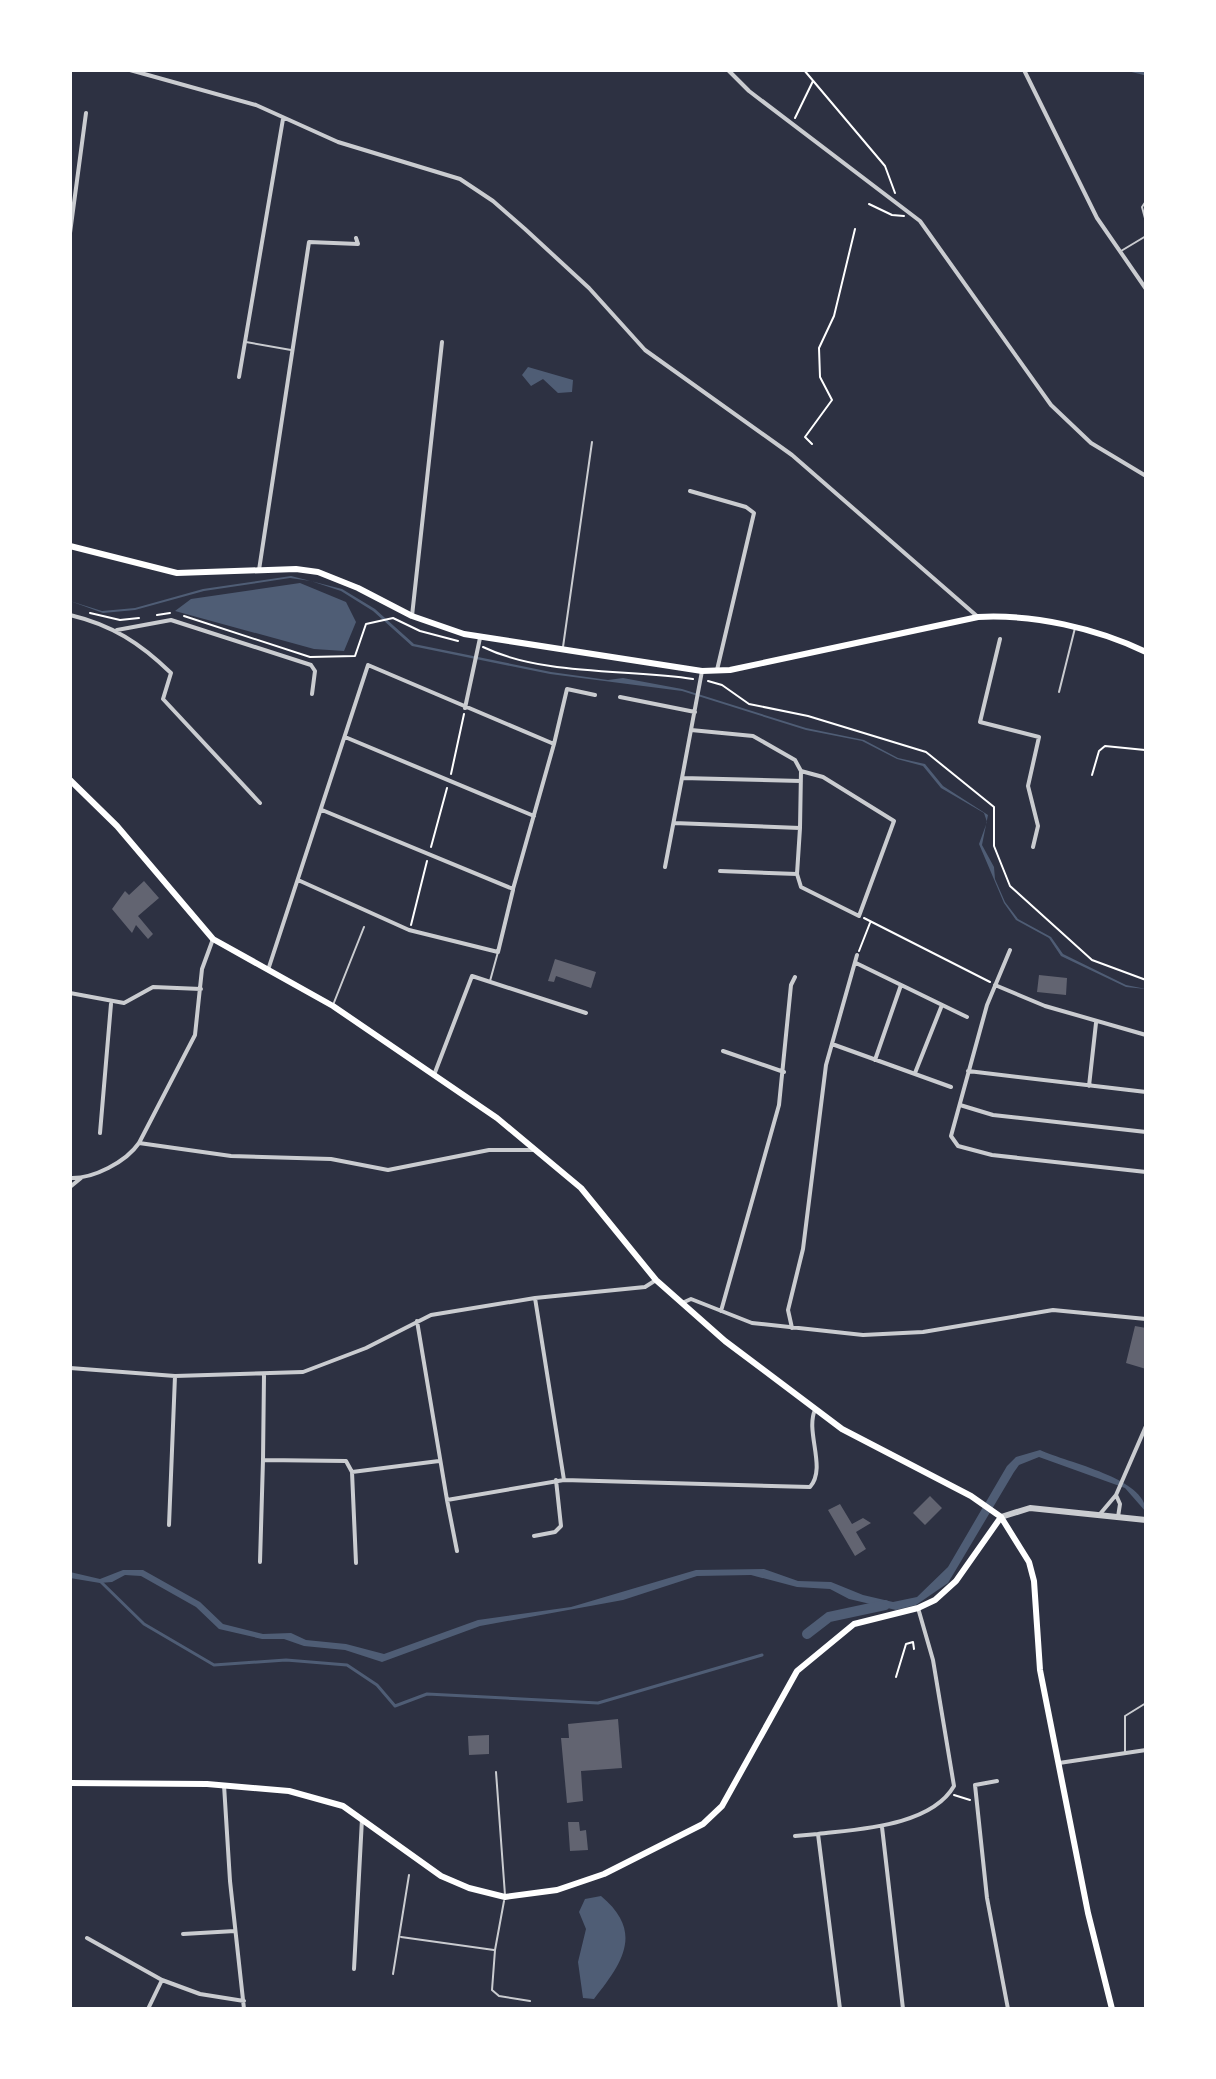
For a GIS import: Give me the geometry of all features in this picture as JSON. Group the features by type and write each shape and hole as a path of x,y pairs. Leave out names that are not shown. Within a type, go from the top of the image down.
{"main road":[{"path":"70,546 177,573 296,569 330,576 412,616 480,638 702,671 717,672 978,617 1006,616 1075,628 1146,652"},
{"path":"70,780 117,826 213,939 333,1006 537,1150 605,1214 656,1280 681,1304 815,1410 870,1446 998,1514 1029,1562 1034,1581 1040,1670 1088,1912 1112,2009"},
{"path":"70,1783 224,1785 289,1791 343,1806 363,1817 441,1876 469,1888 505,1897 545,1893 593,1878 703,1824 722,1806 797,1671 854,1624 918,1608 935,1600 956,1581 998,1514"}],"street":[{"path":"130,70 256,105 283,119 331,136 338,142 460,179 493,201 589,288 645,350 792,455 978,617"},
{"path":"728,70 749,91 929,230 1051,405 1091,443 1146,476"},
{"path":"1024,70 1097,218 1146,289"},
{"path":"70,233 86,113"},
{"path":"239,377 283,119"},
{"path":"259,570 309,242 348,247 358,244 356,238"},
{"path":"412,616 442,342"},
{"path":"690,491 746,507 754,513 717,672"},
{"path":"70,615 105,623 171,673 163,699 260,803"},
{"path":"117,630 171,620 311,665 315,671 312,694"},
{"path":"465,708 480,638"},
{"path":"1000,639 980,722 1039,737 1028,786 1038,826 1033,847"},
{"path":"268,970 368,665 554,744"},
{"path":"665,867 702,671"},
{"path":"298,880 409,930 498,952 567,689 595,695"},
{"path":"620,697 695,712"},
{"path":"691,730 759,738 795,760 801,771 797,874 801,887 859,916 894,821 823,777 801,771"},
{"path":"345,737 534,816"},
{"path":"682,778 801,781"},
{"path":"322,810 513,889"},
{"path":"674,823 800,828"},
{"path":"720,871 797,874"},
{"path":"70,1187 81,1178 133,1152 139,1143 195,1035 202,969 213,939"},
{"path":"1010,950 995,985 951,1136 958,1146 992,1155 1146,1172"},
{"path":"795,1329 788,1310 803,1249 815,1134 832,1044 857,955"},
{"path":"856,963 967,1017"},
{"path":"434,1075 472,976 586,1013"},
{"path":"721,1311 773,1129 784,1072 791,985 795,977"},
{"path":"875,1060 901,985"},
{"path":"995,985 1096,1023 1146,1035"},
{"path":"70,993 111,1004 131,1001 153,987 201,989"},
{"path":"100,1133 111,1004"},
{"path":"915,1074 942,1005"},
{"path":"1089,1086 1096,1023"},
{"path":"832,1044 951,1087"},
{"path":"723,1051 784,1072"},
{"path":"968,1071 1146,1092"},
{"path":"960,1105 993,1115 1146,1132"},
{"path":"139,1143 231,1156 331,1159 388,1170 482,1151 537,1150"},
{"path":"70,1178 81,1178"},
{"path":"70,1368 175,1376 303,1372 366,1348 417,1321 452,1310 645,1287 656,1280"},
{"path":"535,1298 564,1480"},
{"path":"681,1304 691,1299 752,1323 863,1335 923,1332 1053,1310 1146,1319"},
{"path":"417,1321 457,1551"},
{"path":"260,1562 264,1375"},
{"path":"169,1525 175,1376"},
{"path":"447,1500 556,1480 812,1487 816,1474 812,1419 815,1410"},
{"path":"1100,1514 1116,1495 1146,1426"},
{"path":"263,1460 346,1461 352,1472 356,1563"},
{"path":"352,1472 439,1461"},
{"path":"534,1536 555,1532 561,1526 556,1480"},
{"path":"1116,1495 1120,1504 1118,1517"},
{"path":"998,1514 1030,1508 1146,1520"},
{"path":"795,1836 882,1827 914,1816 951,1791 954,1777 948,1734 933,1660 918,1608"},
{"path":"1059,1763 1146,1750"},
{"path":"997,1781 975,1785 987,1898 1008,2009"},
{"path":"224,1785 244,2009"},
{"path":"354,1969 359,1832 363,1817"},
{"path":"882,1827 903,2009"},
{"path":"818,1834 840,2009"},
{"path":"183,1934 235,1931"},
{"path":"87,1938 162,1980 200,1994 244,2001"},
{"path":"148,2009 162,1980"}],"lane":[{"path":"1146,201 1142,207 1146,222"},
{"path":"1120,252 1146,236"},
{"path":"245,342 292,350"},
{"path":"562,652 592,442"},
{"path":"1059,692 1075,628"},
{"path":"333,1006 364,927"},
{"path":"490,982 498,952"},
{"path":"1125,1754 1122,1721 1131,1711 1146,1703"},
{"path":"496,1772 505,1897 495,1950 492,1990 499,1996 530,2001"},
{"path":"393,1974 409,1875"},
{"path":"399,1936 495,1950"}],"path":[{"path":"804,70 885,166 895,193 908,211 907,217 892,215 869,204"},
{"path":"793,122 813,80"},
{"path":"812,444 805,437 808,430 832,400 820,377 819,348 834,316 855,229"},
{"path":"83,611 120,620 143,618"},
{"path":"155,615 167,613 203,620 310,657 334,659 355,656 366,624 387,618 460,641"},
{"path":"480,647 580,670 641,671 722,685 749,704 808,716 930,755 994,807 997,821 994,841 999,863 1005,879 1020,896 1092,960 1146,980"},
{"path":"409,930 450,780 465,708"},
{"path":"1092,775 1099,751 1105,746 1145,750"},
{"path":"859,916 995,985"},
{"path":"857,955 871,921"},
{"path":"896,1677 906,1644 913,1642 914,1649"},
{"path":"951,1791 956,1799 978,1801"}],"water":[{"path":"528,367 573,380 572,392 558,393 543,379 531,386 522,375"},
{"path":"291,576 310,581 290,578 204,591 135,610 103,613 70,601 102,611 135,608 203,589"},
{"path":"312,581 342,589 375,609 414,644 551,672 608,680 623,678 682,689 806,728 864,740 898,758 925,764 943,786 988,815 987,821 984,813 941,788 923,766 897,759 862,741 806,730 682,691 550,674 412,646 373,611 341,591"},
{"path":"300,583 346,602 356,622 344,651 314,649 175,611 191,599"},
{"path":"986,824 982,845 994,867 995,879 1005,902 1018,919 1051,937 1063,954 1126,985 1146,989 1126,987 1061,956 1049,938 1016,920 1004,903 979,844"},
{"path":"1040,1450 1120,1481 1143,1500 1146,1512 1125,1488 1039,1457 1019,1465 948,1583 916,1605 896,1610 849,1599 830,1589 797,1587 751,1575 697,1576 623,1600 480,1626 382,1662 345,1650 304,1646 284,1639 262,1639 219,1629 196,1607 141,1576 125,1575 112,1582 100,1583 70,1578 70,1572 100,1579 123,1570 143,1570 200,1602 223,1624 263,1634 291,1633 306,1640 346,1644 384,1654 478,1620 571,1607 696,1570 764,1569 798,1581 831,1582 863,1595 893,1602 917,1597 948,1567 1007,1466 1016,1457"},
{"path":"601,1896 622,1922 624,1947 620,1960 594,1999 583,1998 578,1962 586,1929 579,1912 585,1899"}],"building":[{"path":"144,881 159,898 138,916 153,934 148,939 136,925 132,933 112,909 125,891 129,895"},
{"path":"555,959 596,972 591,988 556,976 554,982 548,981"},
{"path":"1039,975 1067,978 1066,995 1037,992"},
{"path":"1135,1326 1146,1328 1146,1369 1126,1363"},
{"path":"930,1496 942,1508 925,1525 913,1513"},
{"path":"840,1504 852,1524 863,1518 871,1523 856,1532 866,1549 855,1556 828,1510"},
{"path":"618,1719 622,1768 581,1771 583,1801 567,1803 561,1738 569,1738 568,1724"},
{"path":"489,1735 489,1754 469,1755 468,1736"},
{"path":"568,1822 579,1822 580,1831 586,1830 588,1850 570,1851"}],"waterway":[{"path":"1130,70 1146,74"},
{"path":"100,1581 144,1624 214,1665 286,1660 347,1665 377,1685 395,1706 427,1694 598,1703 762,1655"},
{"path":"807,1634 829,1617 885,1605"}]}
